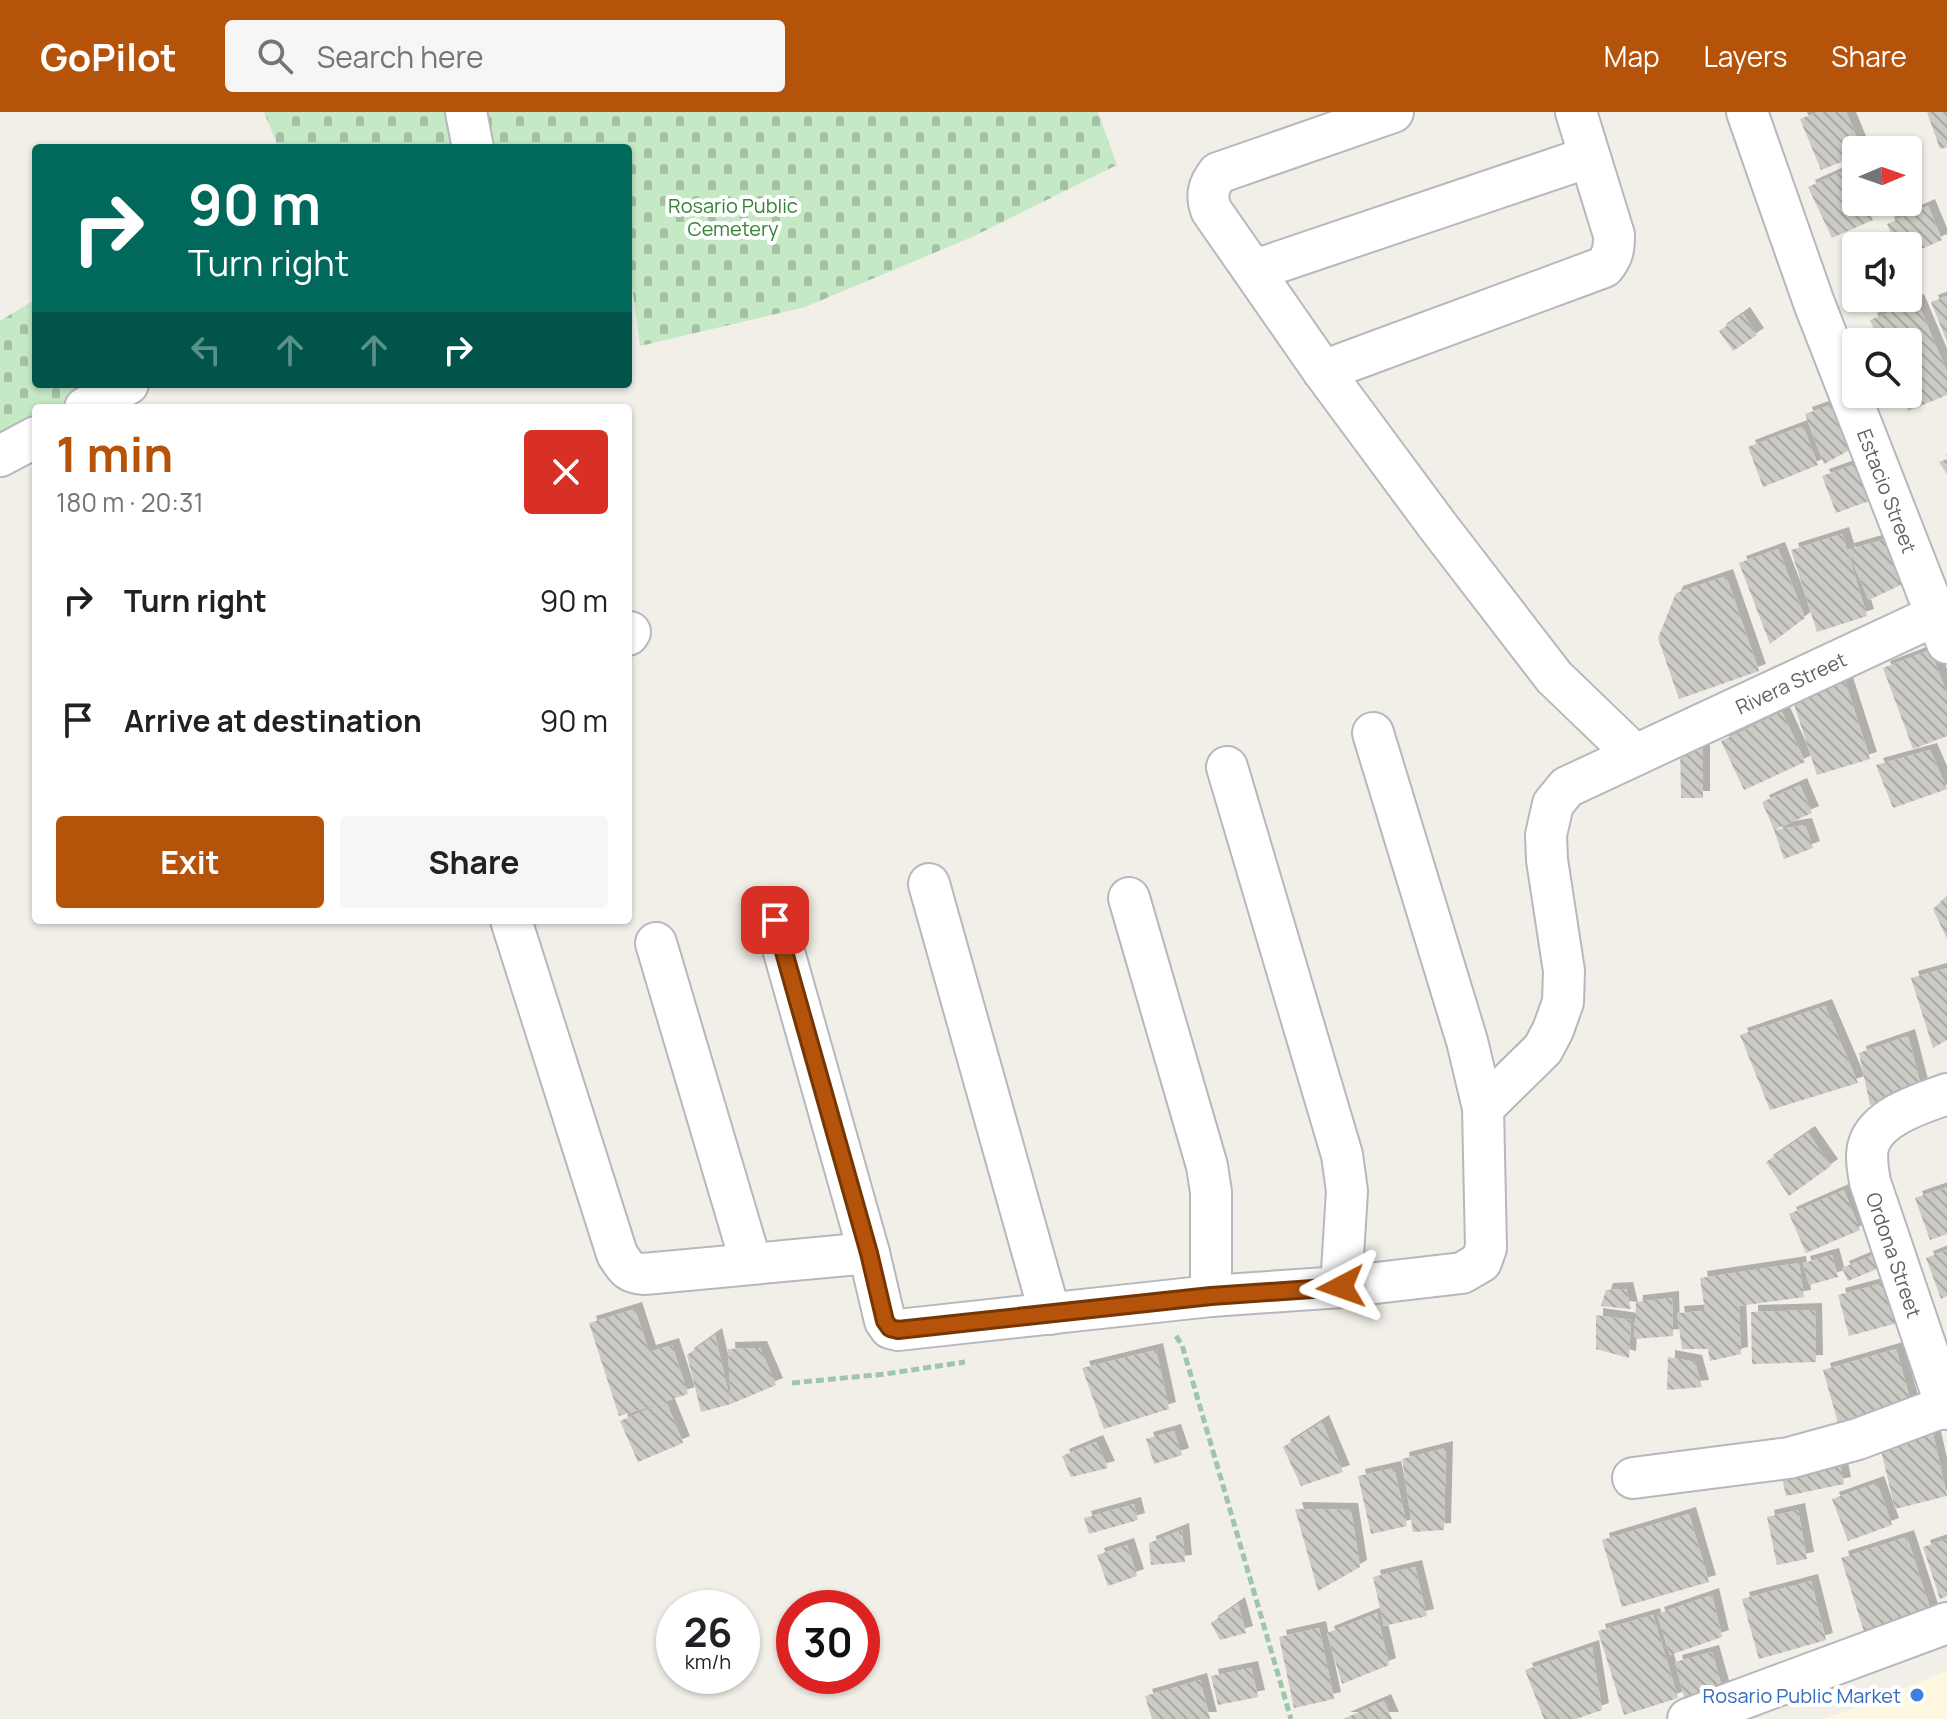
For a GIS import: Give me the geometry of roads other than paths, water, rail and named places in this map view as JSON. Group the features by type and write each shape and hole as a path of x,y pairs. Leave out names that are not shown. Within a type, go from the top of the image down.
{"street":[{"path":"466,112 472,144"},
{"path":"1393,112 1218,173 1209,190 1211,210 1323,371 1554,677 1635,755"},
{"path":"1323,371 1604,267 1614,250 1614,235 1576,112"},
{"name":"Estacio Street","path":"1747,112 1814,303 1943,623"},
{"path":"1255,270 1589,157"},
{"path":"92,404 121,388"},
{"path":"0,456 32,439"},
{"name":"Rivera Street","path":"1483,1108 1543,1049 1563,1002 1564,971 1546,835 1553,804 1567,787 1943,623"},
{"path":"775,920 869,1253 885,1321 894,1330 1462,1273 1481,1262 1486,1248 1483,1108 1467,1041 1373,733"},
{"path":"1227,767 1342,1155 1347,1191 1341,1287"},
{"path":"929,884 1050,1314"},
{"path":"1129,898 1207,1166 1211,1192 1211,1296"},
{"path":"512,924 612,1239 625,1267 632,1273 644,1274 869,1253"},
{"path":"656,943 751,1263"},
{"name":"Ordona Street","path":"1946,1408 1870,1182 1867,1161 1869,1143 1879,1128 1903,1111 1947,1094"},
{"path":"1633,1478 1789,1458 1858,1439 1946,1408"},
{"path":"1688,1719 1947,1623"}],"place":[{"name":"Rosario Public Market","path":"1917,1695"}],"park label":[{"name":"Rosario Public Cemetery","path":"733,216"}]}
